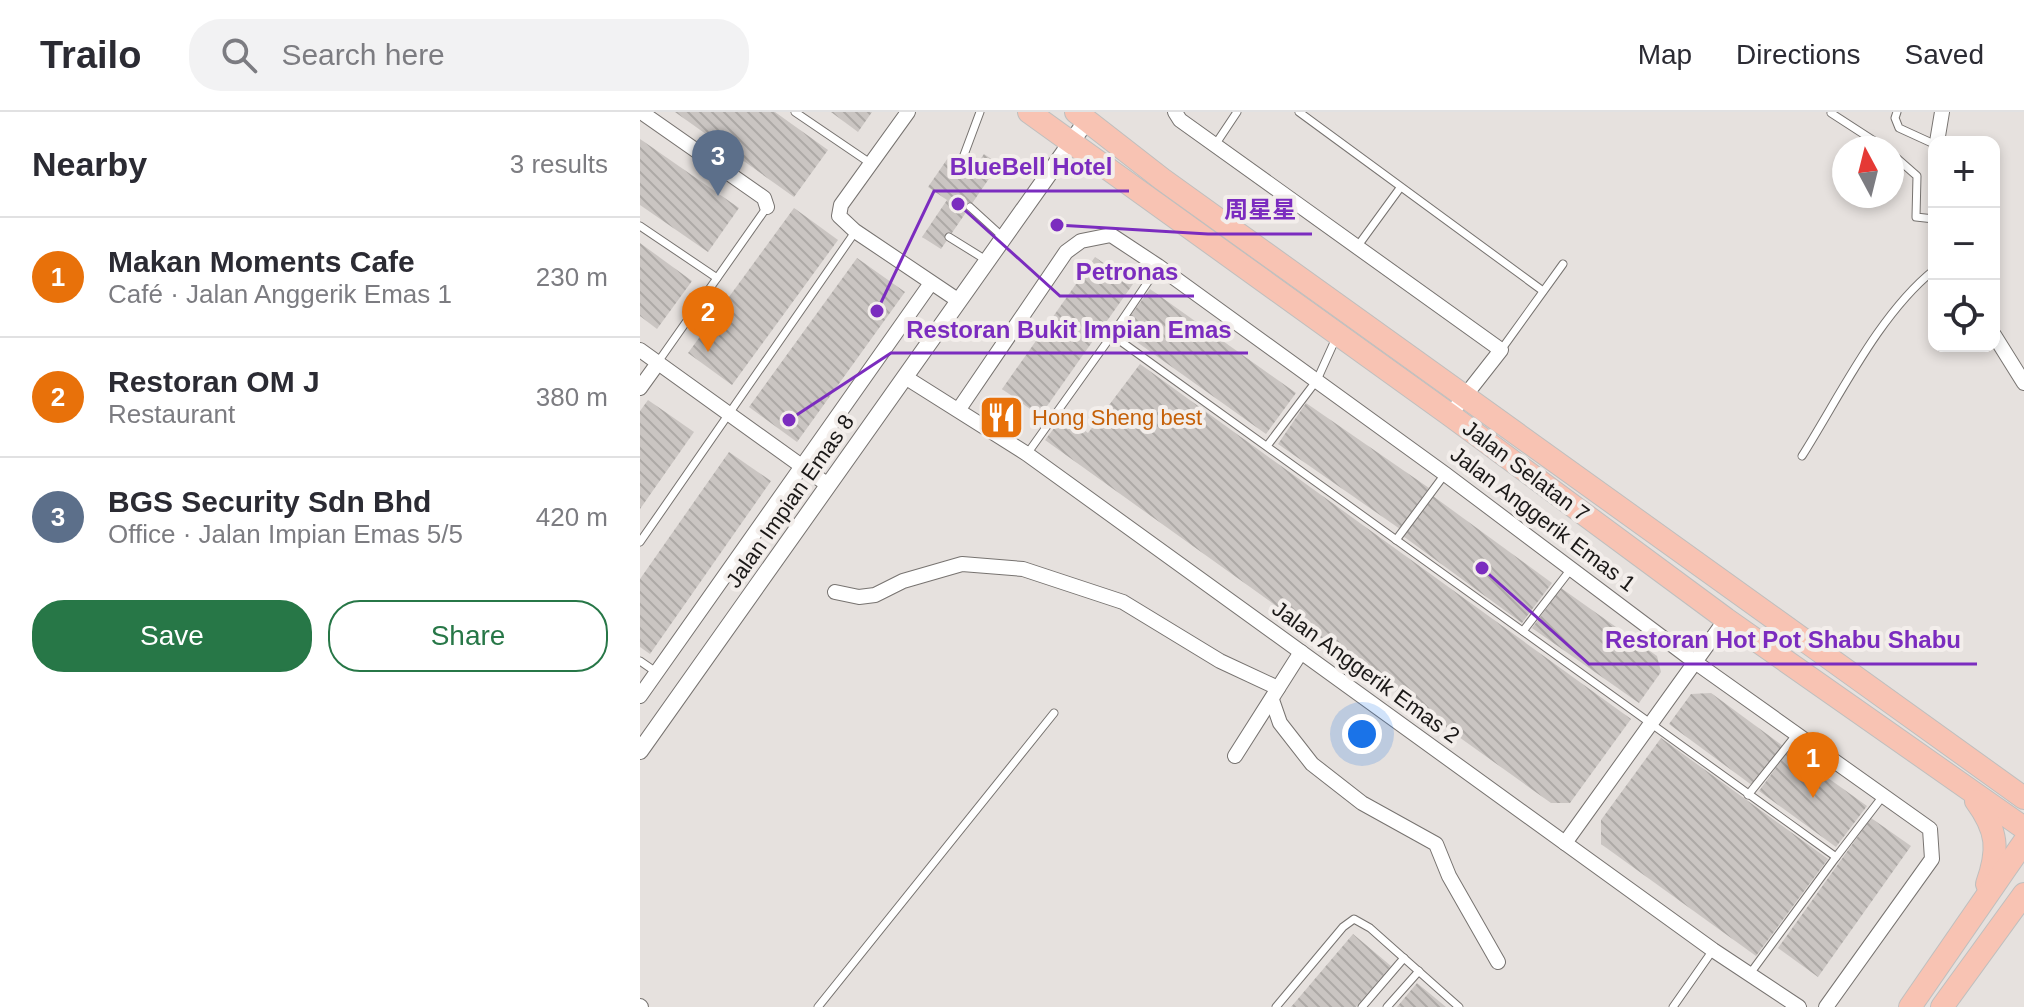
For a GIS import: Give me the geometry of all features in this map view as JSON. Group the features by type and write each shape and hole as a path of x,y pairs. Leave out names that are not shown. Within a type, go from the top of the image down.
{"main road":[{"name":"Jalan Selatan 7","path":"1029,112 1450,415 1726,619 2024,828"},
{"name":"Jalan Selatan 7","path":"1085,115 1162,179 1467,394 2024,798"},
{"path":"1979,765 2024,776"},
{"path":"1970,792 1996,837 1995,861 1978,912"},
{"path":"1910,1007 2024,842"},
{"path":"1942,1007 2024,891"}],"street":[{"path":"641,112 764,198 767,207"},
{"path":"908,112 838,211 839,216 855,231 959,301"},
{"path":"1175,112 1180,120 1501,350 1450,415"},
{"path":"1937,136 1942,112"},
{"name":"Jalan Impian Emas 8","path":"640,751 1072,143 1085,115"},
{"name":"Jalan Anggerik Emas 1","path":"959,409 1066,252 1081,241 1111,235 1158,266 1572,567 1695,662 1930,829 1932,859 1826,1007"},
{"path":"640,696 931,283"},
{"path":"2000,345 2024,383"},
{"path":"640,350 828,485"},
{"path":"640,388 658,363"},
{"name":"Jalan Anggerik Emas 2","path":"905,377 1027,454 1713,950 1799,1007"},
{"path":"835,592 859,597 875,595 903,581 962,564 1023,569 1123,602 1275,694 1280,723 1312,764 1362,803 1436,844 1449,876 1498,962"},
{"path":"1565,843 1726,619"},
{"path":"1235,756 1301,652"}],"lane":[{"path":"795,112 870,163"},
{"path":"961,163 980,112"},
{"path":"1215,145 1237,112"},
{"path":"1299,112 1543,291"},
{"path":"1897,112 1895,118 1899,128 1928,140"},
{"path":"1831,113 1866,136"},
{"path":"1904,165 1917,176 1916,217 1928,218"},
{"path":"1357,247 1400,188"},
{"path":"658,363 767,207"},
{"path":"970,207 1004,238"},
{"path":"640,226 717,278"},
{"path":"640,542 731,415 855,231"},
{"path":"949,237 988,261"},
{"path":"1501,350 1563,264"},
{"path":"1027,454 1158,266"},
{"path":"1802,456 1887,321 1928,275"},
{"path":"1112,335 1836,857"},
{"path":"1267,446 1317,380 1337,336"},
{"path":"1396,540 1445,474"},
{"path":"1523,631 1572,567"},
{"path":"640,661 656,672"},
{"path":"818,1007 1054,713"},
{"path":"1748,795 1796,735"},
{"path":"1749,975 1884,795"},
{"path":"1276,1007 1343,927 1354,919 1370,928 1459,1007"},
{"path":"1673,1007 1713,950"},
{"path":"1362,1007 1404,958"},
{"path":"1387,1007 1419,971"}],"building":[{"path":"675,112 775,112 828,150 794,197"},
{"path":"831,112 872,112 858,132"},
{"path":"640,139 739,208 708,252 640,205"},
{"path":"984,154 999,164 941,249 922,237 947,200 928,187 950,155 972,171"},
{"path":"794,208 838,240 732,385 688,353"},
{"path":"640,243 692,281 657,329 640,316"},
{"path":"1095,257 1133,284 1040,416 1002,389"},
{"path":"857,258 905,292 797,442 749,407"},
{"path":"1150,289 1296,393 1266,434 1120,330"},
{"path":"1140,364 1631,719 1570,803 1551,803 1045,440 1064,415 1088,433"},
{"path":"648,400 694,432 640,509 640,411"},
{"path":"1306,403 1429,488 1400,529 1278,444"},
{"path":"729,452 771,481 650,654 640,647 640,579"},
{"path":"1433,496 1552,583 1522,623 1403,536"},
{"path":"1561,588 1657,656 1661,672 1639,703 1532,628"},
{"path":"1711,693 1783,746 1753,786 1669,724 1691,694"},
{"path":"1661,738 1828,859 1756,956 1601,844 1601,820"},
{"path":"1789,750 1867,806 1836,847 1759,791"},
{"path":"1871,818 1911,846 1818,977 1778,948"},
{"path":"1353,934 1391,966 1356,1007 1291,1007"},
{"path":"1417,983 1446,1007 1397,1007"}],"place":[{"name":"BGS Security Sdn Bhd","path":"718,196"},
{"name":"Petronas","path":"958,204"},
{"name":"周星星","path":"1057,225"},
{"name":"BlueBell Hotel","path":"877,311"},
{"name":"Restoran OM J","path":"708,352"},
{"name":"Hong Sheng best","path":"1001,417"},
{"name":"Restoran Bukit Impian Emas","path":"789,420"},
{"name":"Restoran Hot Pot Shabu Shabu","path":"1482,568"},
{"name":"Makan Moments Cafe","path":"1813,798"}]}
